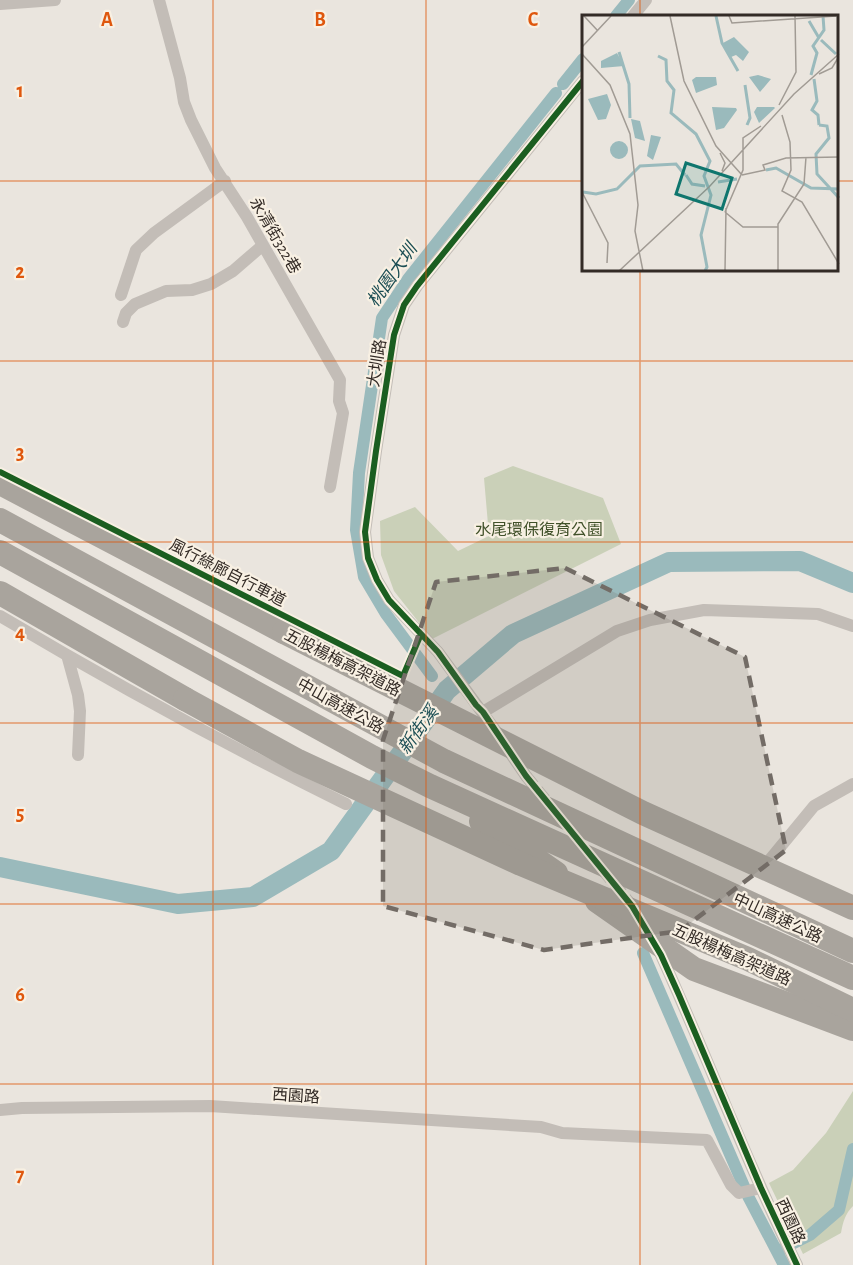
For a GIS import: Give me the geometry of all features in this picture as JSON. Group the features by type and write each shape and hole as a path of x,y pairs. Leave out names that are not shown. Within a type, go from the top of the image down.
{"highway":[{"name":"五股楊梅高架道路","path":"0,483 284,632 643,813 853,908"},
{"name":"中山高速公路","path":"0,520 444,761 853,951"},
{"name":"中山高速公路","path":"0,552 372,757 430,786 853,978"},
{"name":"五股楊梅高架道路","path":"0,593 184,699 298,761 521,864 748,959 849,1024"},
{"path":"430,786 694,969 849,1024"}],"street":[{"path":"0,4 56,0"},
{"name":"永清街322巷","path":"159,0 180,78 184,102 191,120 215,168 263,245 340,380 339,400 343,414 330,487"},
{"path":"634,15 646,0"},
{"name":"大圳路","path":"479,708 438,652 389,600 368,558 365,532 394,335 404,305 417,286 582,82"},
{"path":"121,295 136,250 154,233 225,181"},
{"path":"123,322 126,313 135,304 166,291 192,290 211,285 233,271 263,245"},
{"path":"526,776 479,708 617,631 650,620 704,610 818,614 853,626"},
{"path":"0,616 256,760 346,804"},
{"path":"67,655 78,694 80,711 78,755"},
{"path":"763,868 814,806 853,784"},
{"path":"660,955 760,1188"},
{"name":"西園路","path":"0,1110 210,1106 541,1127 562,1133 707,1140 731,1185 739,1193 760,1188 792,1255"}],"highlighted area":[{"path":"565,568 745,657 786,850 680,931 544,950 383,906 383,740 436,582"}],"green space":[{"name":"水尾環保復育公園","path":"513,466 603,498 621,544 432,639 394,591 381,555 380,521 415,507 458,551 489,536 484,478"},
{"path":"853,1091 853,1206 845,1218 841,1233 803,1254 769,1183 793,1170 826,1133"}],"waterway":[{"name":"桃園大圳","path":"617,15 629,0"},
{"name":"桃園大圳","path":"563,84 582,60"},
{"name":"桃園大圳","path":"432,676 386,614 364,577 356,530 359,473 382,318 408,279 556,93"},
{"name":"新街溪","path":"0,867 178,904 253,897 331,851 447,690 513,634 669,562 800,561 853,583"},
{"name":"桃園大圳","path":"643,953 749,1198 784,1265"},
{"path":"778,1251 810,1235 839,1210 853,1149"}],"tunnel":[{"path":"526,776 548,803"},
{"path":"603,870 632,906"}],"cycle path":[{"path":"582,82 404,305 394,335 376,451 365,532 368,558 389,600 438,652 483,712 526,776 632,906 661,955 761,1188 797,1265"},
{"name":"風行綠廊自行車道","path":"0,472 403,676 421,634"}]}
